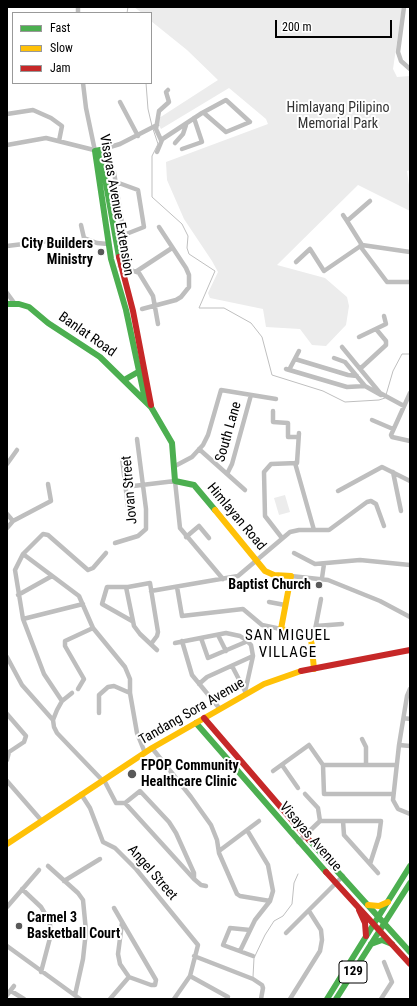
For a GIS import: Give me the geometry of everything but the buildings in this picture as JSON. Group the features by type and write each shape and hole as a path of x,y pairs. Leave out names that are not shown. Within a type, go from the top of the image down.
{"main road":[{"name":"Visayas Avenue Extension","path":"96,150 114,218 120,266 135,317 145,382 151,407"},
{"name":"Visayas Avenue Extension","path":"96,150 108,244 146,400"},
{"path":"106,219 114,218"},
{"name":"Banlat Road","path":"7,304 22,304 32,309 48,323 106,362 146,400"},
{"path":"124,380 138,372"},
{"path":"146,400 172,443 175,481"},
{"name":"Himlayan Road","path":"175,481 189,483 194,486 256,561 269,573 290,576"},
{"path":"290,576 281,629 307,635 311,638 314,669"},
{"name":"Tandang Sora Avenue","path":"7,844 41,820 152,748 246,693 280,677 410,650"},
{"name":"Visayas Avenue","path":"204,718 305,836 343,876 410,952"},
{"name":"Visayas Avenue","path":"196,723 335,884 410,964"},
{"path":"248,784 254,778"},
{"name":"129","path":"327,999 410,866"},
{"name":"129","path":"336,999 410,883"},
{"path":"368,905 379,906 389,900"},
{"path":"359,910 366,924 365,939"},
{"path":"370,944 382,940 392,944"}],"street":[{"path":"404,7 398,52 401,61 410,69"},
{"name":"Visayas Avenue Extension","path":"83,84 96,150"},
{"path":"7,145 43,138 96,150 120,144 154,128 159,111 170,102 166,92 168,90"},
{"path":"157,152 162,140 194,118 226,100 250,122 226,132 204,113"},
{"path":"120,102 138,136"},
{"path":"7,114 33,110 51,118 62,126 59,141"},
{"path":"182,149 202,142 194,118"},
{"path":"175,143 183,134 186,124"},
{"path":"154,128 162,140"},
{"path":"114,172 124,236"},
{"path":"116,182 134,188 140,194 144,227 116,238"},
{"path":"347,221 370,200"},
{"path":"343,215 361,245 387,282 410,282"},
{"path":"81,225 84,238 97,243 108,244"},
{"path":"142,309 176,300 181,297 188,287 189,275 159,227"},
{"path":"7,246 48,241"},
{"path":"296,262 310,249 323,270 326,271 361,245 410,252"},
{"path":"138,271 172,248"},
{"path":"120,266 138,271 152,293 158,324"},
{"path":"7,294 15,304"},
{"path":"359,337 386,324 384,316"},
{"path":"362,368 387,343 376,329"},
{"path":"342,347 362,368 385,397"},
{"path":"299,351 288,369 347,387 365,386"},
{"path":"334,358 345,362 365,386 377,394 404,406"},
{"path":"295,359 348,375 357,376"},
{"path":"175,466 187,460 199,449 208,435 220,390 276,399"},
{"path":"410,392 391,435 392,437 410,441"},
{"name":"South Lane","path":"227,474 232,464 251,395"},
{"path":"274,411 273,422 288,423 288,437 298,435 296,463 314,530"},
{"path":"372,420 394,430"},
{"name":"Jovan Street","path":"115,543 138,536 146,529 143,484 137,439"},
{"path":"199,449 245,490"},
{"path":"7,464 17,450"},
{"path":"122,458 128,507"},
{"path":"282,538 265,516 264,472 271,464 296,463"},
{"path":"338,491 382,467 410,481"},
{"path":"393,472 401,511"},
{"path":"125,487 175,481 179,525 186,537 223,579"},
{"path":"7,528 13,521 51,501 48,484"},
{"path":"151,591 223,579 242,574 282,538 294,531 329,530 361,505 371,501 376,504 384,526"},
{"path":"7,514 13,521"},
{"path":"186,537 199,526 209,538"},
{"path":"62,701 44,674 23,619 15,570 23,554 43,534 48,536 88,570 93,568 106,553"},
{"path":"294,553 313,564 324,566 360,560 410,565"},
{"path":"23,554 79,596 93,628 125,667 130,679 130,693 137,733 145,753"},
{"path":"323,578 324,566"},
{"path":"18,595 52,576"},
{"path":"290,576 323,578 380,601 410,617"},
{"path":"132,622 102,604 107,587 126,587 150,583 158,634 151,644"},
{"path":"126,587 132,622 140,634 157,650"},
{"path":"177,587 182,616 243,609 262,625 281,629"},
{"path":"311,638 316,626 321,599"},
{"path":"268,602 285,605"},
{"path":"23,619 83,604"},
{"path":"316,626 342,624"},
{"path":"78,689 84,679 65,646 65,641 93,628"},
{"path":"175,643 218,635 234,634 248,641 253,649 253,656 246,693"},
{"path":"218,635 226,651"},
{"path":"201,638 208,658 248,641"},
{"path":"182,642 190,672 220,709"},
{"path":"199,684 207,677 253,656"},
{"path":"7,657 22,685 53,720 57,733 105,779 116,803 125,802 140,791 169,822 176,833 194,873 194,879"},
{"path":"232,666 246,693"},
{"path":"99,713 100,695 108,687 114,686 130,693"},
{"path":"410,689 398,745 393,794 395,805 398,809 410,814"},
{"path":"53,720 62,701 72,693"},
{"path":"7,714 26,736 24,742 12,750 7,757"},
{"path":"404,718 410,719"},
{"path":"362,739 366,747 366,765"},
{"path":"273,771 309,745 323,765 324,794 393,794"},
{"path":"398,745 410,746"},
{"path":"152,748 201,810 215,835 219,850 237,894 240,896 270,901"},
{"path":"282,765 298,788"},
{"path":"323,765 396,766"},
{"path":"7,781 41,820"},
{"name":"Angel Street","path":"81,794 90,808 102,842 115,848 136,869 198,944 199,947 194,956"},
{"path":"305,794 318,808 320,821"},
{"path":"125,802 194,879 201,886 206,886"},
{"path":"219,850 259,821"},
{"path":"298,842 320,821 380,821 380,836 370,864"},
{"path":"342,821 344,835 378,873"},
{"path":"240,951 250,930 270,901 273,891 268,865 247,830"},
{"path":"64,880 100,859"},
{"path":"48,866 78,893 83,900 86,932 83,959 75,995"},
{"path":"7,907 39,870"},
{"path":"286,933 343,876"},
{"path":"22,889 41,907 50,922 50,938 41,972"},
{"path":"114,908 156,984 150,985 129,977 118,959 122,923"},
{"path":"290,999 320,950 322,940 321,930 309,910"},
{"path":"250,930 232,927 223,942 223,945 253,956"},
{"path":"7,946 80,999"},
{"path":"174,999 190,976 194,956 254,979 263,988 260,999"},
{"path":"381,999 392,982 384,962"},
{"path":"190,976 228,997"},
{"path":"110,999 129,977"},
{"path":"7,996 14,986"},
{"path":"11,991 24,999"}],"green space":[{"name":"Himlayang Pilipino Memorial Park","path":"134,7 402,7 393,69 397,77 410,76 410,170 407,171 410,192 410,211 358,185 277,265 325,278 347,297 349,306 346,325 326,346 312,345 300,329 266,327 263,309 210,298 208,293 218,272 184,219 167,180 166,162 268,124 266,119 229,88 161,129 156,120 218,80 187,50 152,22 152,12 141,12"},
{"path":"285,495 290,512 279,515 274,498"}],"waterway":[{"path":"127,12 128,7"},
{"path":"146,84 148,109 152,126"},
{"path":"153,129 158,144 152,156 152,197 182,224 188,236 187,248 189,254 215,271 199,308 224,308 251,323 262,337 272,375 323,391 345,402 379,400 385,398"},
{"path":"386,395 393,371 402,354 410,354"},
{"path":"253,977 254,958 265,935 274,921 283,916 292,904 294,883 298,874"}],"traffic: fast":[{"path":"119,257 100,150 95,151 111,259 126,310 145,399"},
{"path":"7,304 19,304 29,307 48,323 100,357 151,407 172,443 175,481 194,485 215,510"},
{"path":"124,380 138,372"},
{"path":"196,723 326,872"},
{"path":"309,840 410,952"},
{"path":"327,999 410,866"},
{"path":"336,999 410,883"},
{"path":"371,944 382,940 392,944"}],"traffic: slow":[{"path":"215,510 265,571 274,575 291,576 281,629 307,635 311,638 314,669"},
{"path":"7,844 152,748 264,684 301,671"},
{"path":"368,905 379,906 388,902"}],"traffic: jam":[{"path":"119,257 133,311 151,405"},
{"path":"301,671 410,650"},
{"path":"204,718 309,840"},
{"path":"326,872 410,964"},
{"path":"359,910 365,923 366,936"}],"place":[{"name":"City Builders Ministry","path":"101,252"},
{"name":"Baptist Church","path":"319,585"},
{"name":"FPOP Community Healthcare Clinic","path":"132,774"},
{"name":"Carmel 3 Basketball Court","path":"19,926"}],"district":[{"name":"SAN MIGUEL VILLAGE","path":"288,644"}]}
